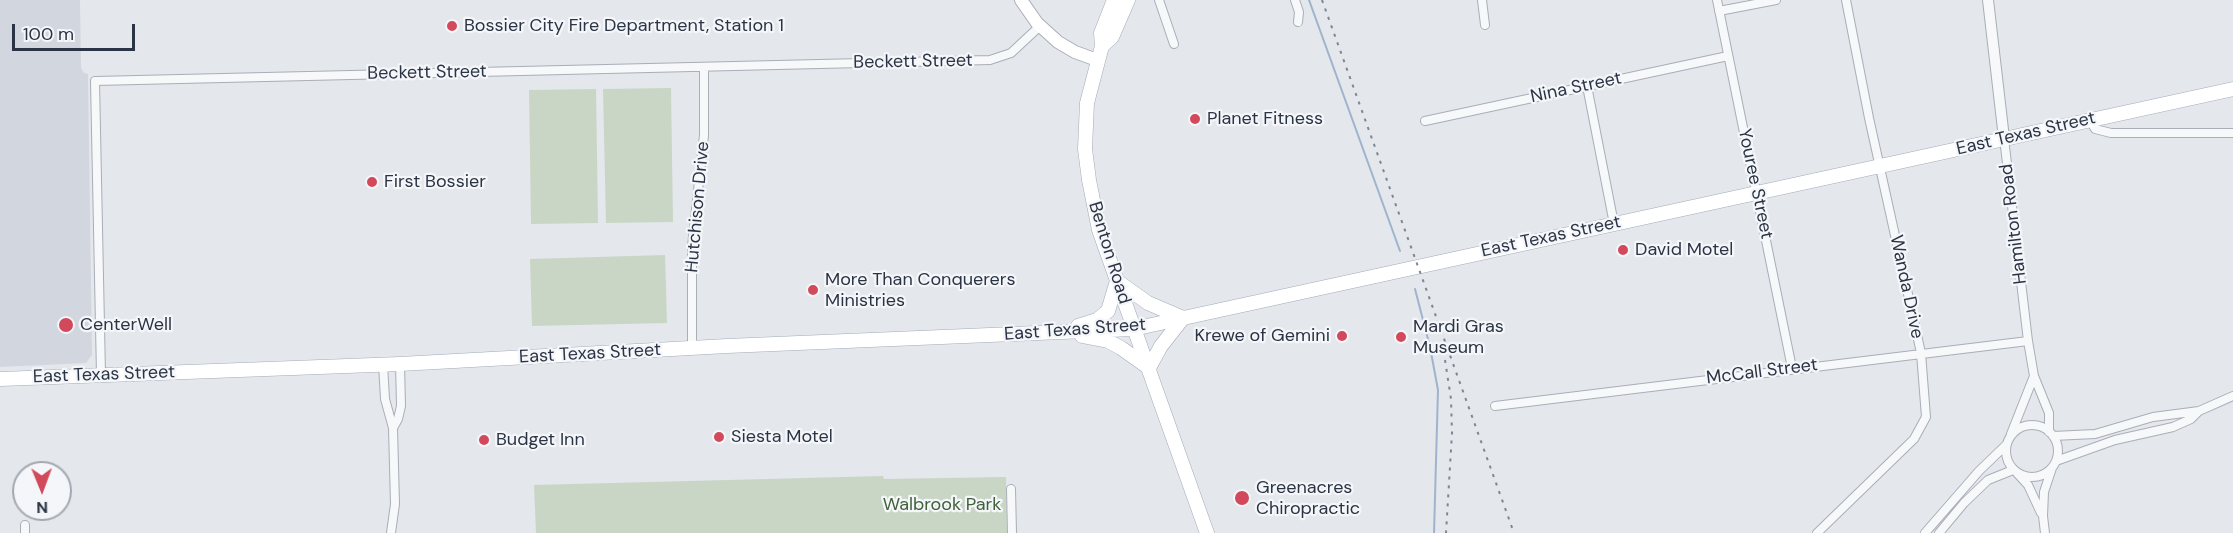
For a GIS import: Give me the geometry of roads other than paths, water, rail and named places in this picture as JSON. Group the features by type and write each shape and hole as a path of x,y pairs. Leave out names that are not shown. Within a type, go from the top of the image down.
{"main road":[{"path":"1021,0 1040,26 1058,42 1075,52 1099,53 1112,37 1128,0"},
{"name":"Benton Road","path":"1114,0 1101,33 1099,53 1087,103 1085,149 1099,230 1207,533"},
{"name":"East Texas Street","path":"0,379 400,364 692,348 1134,329 2233,89"},
{"path":"1117,281 1148,303 1183,318 1161,346 1149,368 1108,341 1056,332 1103,316 1111,303 1117,281"}],"street":[{"path":"1159,0 1174,44"},
{"path":"1294,0 1299,12 1298,22"},
{"path":"1482,0 1485,25"},
{"name":"Youree Street","path":"1718,0 1792,368"},
{"path":"1719,11 1776,0"},
{"name":"Wanda Drive","path":"1817,533 1907,447 1920,431 1926,417 1921,353 1879,166 1846,0"},
{"name":"Hamilton Road","path":"1988,0 2028,340 2034,376 2049,413 2051,434"},
{"name":"Beckett Street","path":"101,375 95,81 990,60 1011,53 1040,26"},
{"name":"Nina Street","path":"1425,121 1728,56"},
{"name":"Hutchison Drive","path":"692,348 692,246 704,135 704,67"},
{"path":"1587,86 1614,224"},
{"path":"2089,119 2095,129 2111,133 2233,133"},
{"name":"McCall Street","path":"1495,406 2028,340"},
{"path":"383,364 385,399 393,428 395,504 391,533"},
{"path":"393,428 401,406 400,364"},
{"path":"2034,376 2006,445 2005,454 2015,471 2028,485 2043,516"},
{"path":"2010,436 2025,426 2033,425 2051,434 2095,434 2153,417 2199,411 2233,396"},
{"path":"1939,533 1964,503 1988,480 2015,471 2031,477 2039,476 2054,465 2115,440 2173,426 2191,419 2199,411"},
{"path":"2045,533 2044,492 2054,465 2057,444 2051,434"},
{"path":"1925,533 1978,471 2006,445"},
{"path":"1011,489 1012,533"}],"waterway":[{"path":"1309,0 1400,251"},
{"path":"1415,289 1438,390 1434,533"}],"railway":[{"path":"1322,0 1514,533"},
{"path":"1445,360 1451,399 1452,433 1446,533"}],"place":[{"name":"Bossier City Fire Department, Station 1","path":"452,26"},
{"name":"Planet Fitness","path":"1195,119"},
{"name":"First Bossier","path":"372,182"},
{"name":"David Motel","path":"1623,250"},
{"name":"More Than Conquerers Ministries","path":"813,290"},
{"name":"CenterWell","path":"66,325"},
{"name":"Krewe of Gemini","path":"1342,336"},
{"name":"Mardi Gras Museum","path":"1401,337"},
{"name":"Siesta Motel","path":"719,437"},
{"name":"Budget Inn","path":"484,440"},
{"name":"Greenacres Chiropractic","path":"1242,498"}],"park label":[{"name":"Walbrook Park","path":"942,505"}]}
